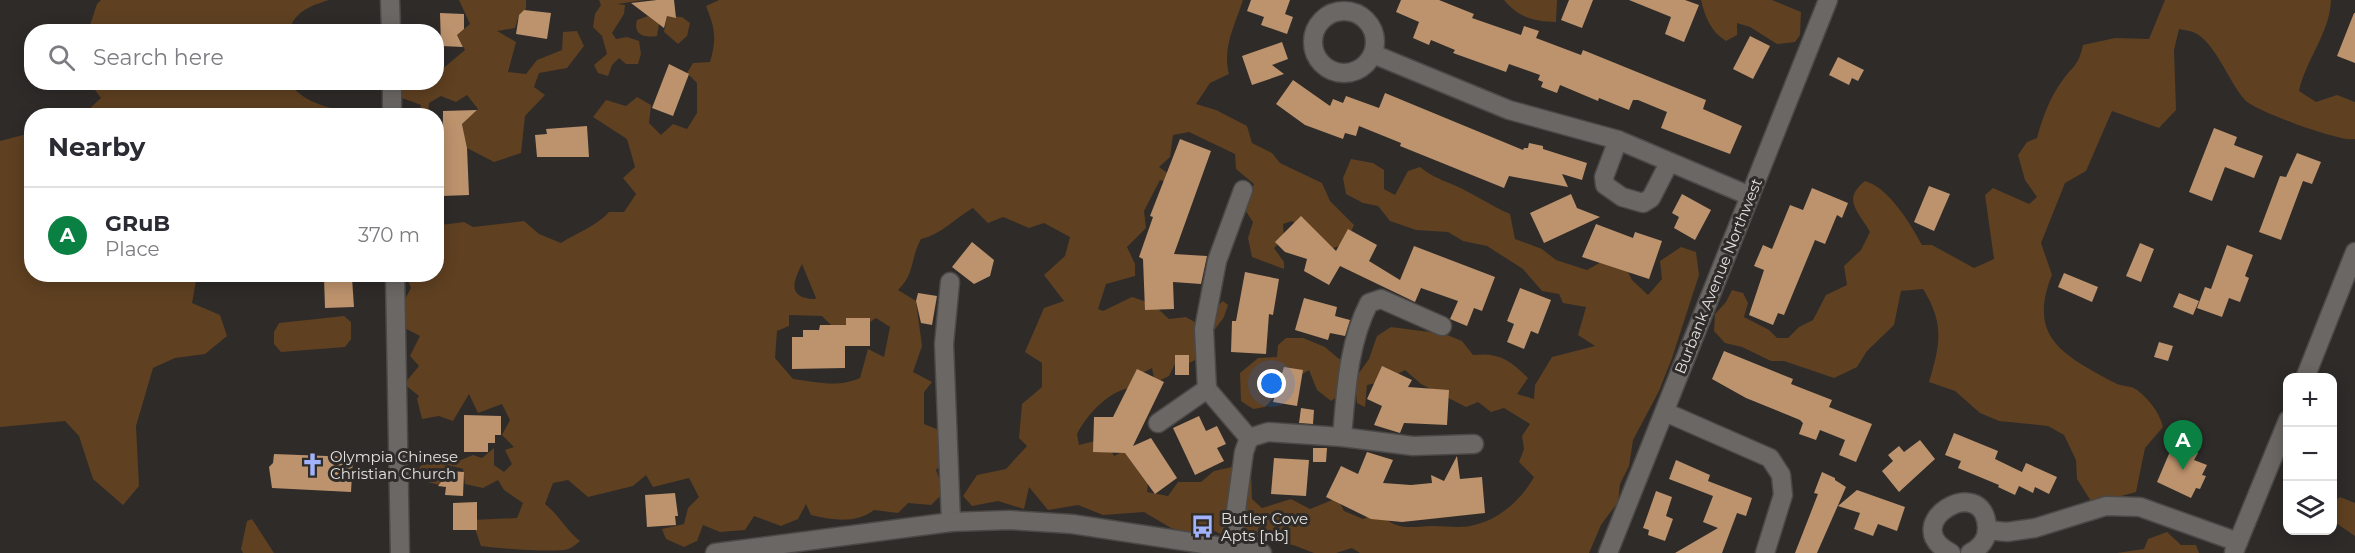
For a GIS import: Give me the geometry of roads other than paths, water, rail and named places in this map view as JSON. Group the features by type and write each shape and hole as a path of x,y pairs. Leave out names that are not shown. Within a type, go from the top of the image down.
{"street":[{"path":"390,0 391,24"},
{"name":"Burbank Avenue Northwest","path":"1608,553 1828,0"},
{"path":"1373,54 1509,110 1618,140 1750,196"},
{"path":"392,90 392,108"},
{"path":"1618,140 1604,177 1605,185 1622,197 1643,203 1651,198 1669,163"},
{"path":"1243,190 1217,261 1204,329 1207,389 1250,438"},
{"path":"2307,373 2355,252"},
{"path":"395,282 400,553"},
{"path":"950,282 944,344 951,522"},
{"path":"1342,437 1351,361 1358,329 1369,303 1381,299 1442,326"},
{"path":"1158,423 1207,389"},
{"path":"1665,411 1770,458 1781,475 1783,495 1765,553"},
{"path":"1987,530 2007,532 2035,528 2106,506 2129,507 2159,514 2236,548 2285,427"},
{"path":"1231,547 1244,452 1250,438 1268,432 1342,437 1413,446 1474,444"},
{"path":"1951,553 1938,543 1934,526 1941,510 1948,504 1966,502 1974,505 1985,518 1987,530 1983,543 1970,553"},
{"path":"715,553 951,522 1009,520 1072,525 1262,553"}],"place":[{"name":"Olympia Chinese Christian Church","path":"312,465"},
{"name":"GRuB","path":"2183,470"},
{"name":"Butler Cove Apts [nb]","path":"1203,527"}]}
